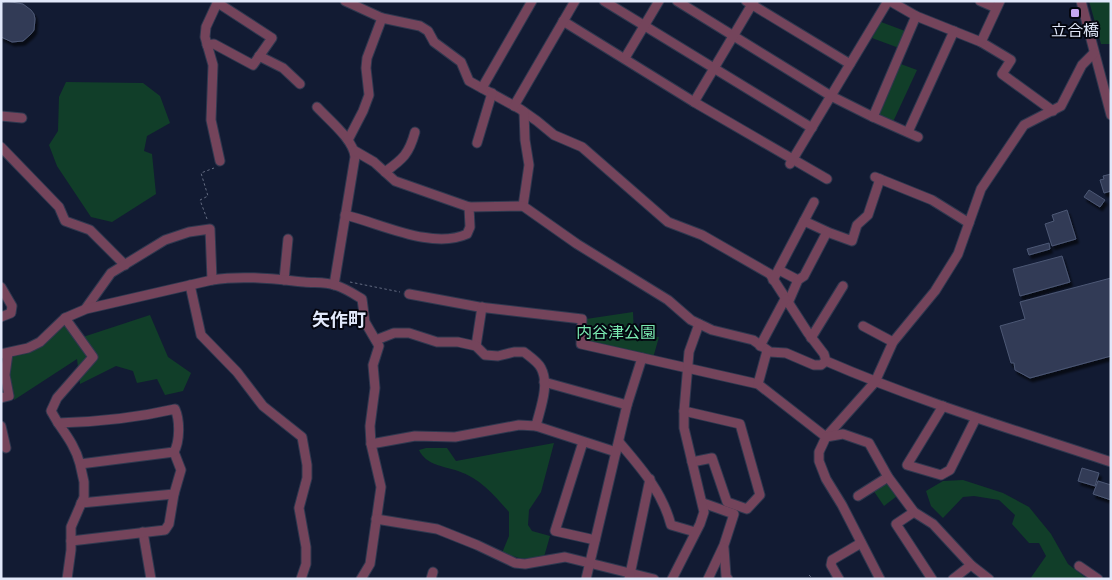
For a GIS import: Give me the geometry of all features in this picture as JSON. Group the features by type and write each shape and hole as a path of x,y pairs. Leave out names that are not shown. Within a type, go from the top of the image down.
{"street":[{"path":"345,1 382,18 420,26 428,31 434,42 462,62 469,81 524,112 554,135 582,147 668,222 702,235 770,274 824,354 826,361"},
{"path":"482,88 532,1"},
{"path":"514,106 575,1"},
{"path":"604,1 812,128"},
{"path":"625,58 659,1"},
{"path":"677,1 831,96 918,137"},
{"path":"792,162 889,1 916,16 982,42 1011,60 1002,74 1053,111"},
{"path":"980,1 998,5 982,42"},
{"path":"207,45 214,44 253,65 272,38 218,2 206,27 207,45 214,65 212,120 220,161"},
{"path":"694,102 734,36 751,3 850,64"},
{"path":"1079,3 1111,115"},
{"path":"873,117 916,16"},
{"path":"348,140 369,95 366,68 367,58 382,18"},
{"path":"563,21 792,162 827,179"},
{"path":"908,132 954,31"},
{"path":"879,579 842,505 826,479 818,461 818,452 826,437 875,382 893,342 935,291 958,254 981,189 1024,125 1060,106 1082,65 1094,53"},
{"path":"259,56 283,68 300,84"},
{"path":"477,143 492,93"},
{"path":"317,108 348,140 355,151 374,162 395,181 469,207 523,206 577,244 668,300 691,320 712,330 753,340 764,348 786,353 814,365 821,365 826,361"},
{"path":"523,206 529,165 525,140 524,112"},
{"path":"1,116 22,118"},
{"path":"385,172 402,159 412,142 415,132"},
{"path":"1,147 59,207 65,221 90,230 125,265"},
{"path":"334,282 355,151"},
{"path":"804,221 852,241 857,225 868,214 878,178 932,200 969,223"},
{"path":"773,280 814,202"},
{"path":"345,215 401,232 446,239 459,238 467,234 470,227 469,207"},
{"path":"86,309 111,274 165,240 189,232 210,229 212,280"},
{"path":"758,384 764,348 798,280 804,276 827,232"},
{"path":"284,280 288,239"},
{"path":"779,270 798,280"},
{"path":"1,398 8,396 4,354 28,348 40,342 65,318 86,309 190,284 227,278 334,282 362,299 365,322 379,346 374,365 376,388 370,426 371,444 381,487 370,564 362,579"},
{"path":"190,284 201,335 237,372 263,406 302,437 307,465 307,478 299,508 306,548 306,564 301,579"},
{"path":"812,338 843,286"},
{"path":"1,287 12,306 11,313 1,317"},
{"path":"409,294 482,307 582,319 581,344 758,384 826,437 843,434 869,442 888,477 914,512 933,524 988,579"},
{"path":"476,346 482,307"},
{"path":"65,318 93,357 57,398 52,411 74,445 84,482 84,497 71,528 67,579"},
{"path":"672,579 704,512 684,428 689,352 699,324"},
{"path":"863,326 893,342"},
{"path":"376,340 394,333 409,333 437,342 458,342 476,346 485,355 498,356 514,352 524,352 541,367 544,382 543,397 536,426"},
{"path":"586,579 627,405 642,358"},
{"path":"826,361 875,382 976,418 1111,462"},
{"path":"544,382 627,405"},
{"path":"943,406 908,465 941,475 950,470 976,418"},
{"path":"58,423 117,420 175,409 177,415 178,446 174,452 80,464"},
{"path":"684,411 740,424 760,495 747,509 727,502 712,458 692,462"},
{"path":"371,444 415,436 455,437 519,425 536,426 616,452"},
{"path":"1,428 6,448"},
{"path":"583,442 555,531 595,540"},
{"path":"619,442 650,479 667,510 671,525 695,532"},
{"path":"71,541 165,530 170,524 174,494 180,470 174,452"},
{"path":"858,496 888,477"},
{"path":"630,576 650,479"},
{"path":"81,503 174,494"},
{"path":"703,503 734,514 724,545 708,579"},
{"path":"914,512 896,524 932,579"},
{"path":"376,518 437,529 515,563 525,564 565,557 630,576 654,579"},
{"path":"143,532 151,579"},
{"path":"839,579 831,564 832,560 861,543"},
{"path":"724,545 726,576 728,579"},
{"path":"953,579 972,565"},
{"path":"1080,566 1098,579"}],"path":[{"path":"210,229 200,200 208,196 201,173 219,166 220,161"},
{"path":"334,282 409,294"},
{"path":"809,575 813,579"}],"green space":[{"path":"1089,1 1111,1 1111,44 1101,44"},
{"path":"881,22 905,31 899,48 872,38"},
{"path":"898,63 917,70 892,124 879,117 877,112"},
{"path":"66,82 143,83 160,96 170,123 147,136 144,151 152,154 156,194 112,222 91,217 57,166 49,145 58,131 59,97"},
{"name":"内谷津公園","path":"633,312 634,335 659,337 653,358 588,343 586,339 586,319"},
{"path":"150,315 168,357 191,373 183,391 165,395 157,379 137,383 133,371 116,366 80,384 77,359 14,400 9,369 12,354 65,322 83,337"},
{"path":"554,443 541,492 529,510 528,525 532,531 550,536 544,557 523,559 502,553 509,536 509,512 492,493 466,474 430,462 419,450 447,448 456,461"},
{"path":"963,480 1003,493 1029,507 1051,534 1068,564 1087,579 1030,579 1046,556 1039,543 1029,543 1012,524 1015,515 999,500 974,496 963,497 943,518 931,506 926,491 943,481"},
{"path":"884,483 888,483 897,496 884,506 873,490"}],"building":[{"path":"6,1 23,4 34,14 34,30 23,41 12,42 1,37 1,4"},
{"path":"1111,174 1111,191 1104,193 1100,180 1104,179 1103,176"},
{"path":"1089,190 1105,200 1100,207 1084,197"},
{"path":"1067,210 1076,239 1052,246 1045,224 1054,221 1052,215"},
{"path":"1049,243 1050,249 1029,255 1027,249"},
{"path":"1062,256 1070,282 1020,296 1013,269"},
{"path":"1111,278 1111,356 1030,378 1015,370 1014,363 1011,363 1000,326 1025,319 1020,302"},
{"path":"1082,468 1099,473 1095,486 1078,481"},
{"path":"1098,481 1111,485 1111,500 1093,494"}],"place":[{"name":"立合橋","path":"1075,13"}],"district":[{"name":"矢作町","path":"339,319"}]}
